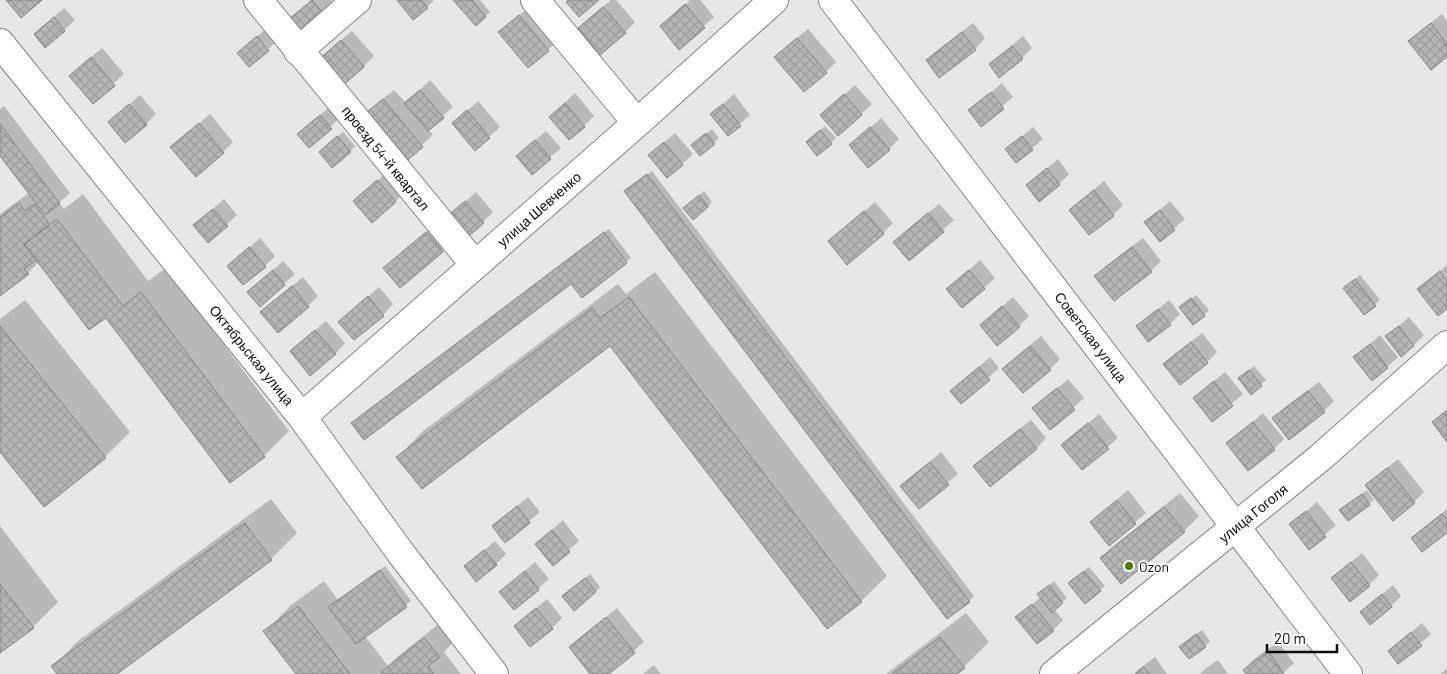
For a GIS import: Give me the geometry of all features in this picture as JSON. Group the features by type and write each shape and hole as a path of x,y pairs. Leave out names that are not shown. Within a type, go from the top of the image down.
{"street":[{"name":"проезд 54-й квартал","path":"258,0 475,266"},
{"path":"298,51 357,0"},
{"path":"535,0 637,124"},
{"name":"улица Шевченко","path":"302,417 637,124 774,0"},
{"name":"Советская улица","path":"833,0 1348,674"},
{"name":"Октябрьская улица","path":"0,43 302,417 400,552 494,674"},
{"name":"улица Гоголя","path":"1054,674 1321,457 1447,345"}],"building":[{"path":"6,0 42,0 21,18"},
{"path":"312,0 323,13 299,33 288,20"},
{"path":"397,0 421,0 428,8 413,20"},
{"path":"453,0 472,0 486,17 476,26"},
{"path":"568,0 599,0 579,17 566,2"},
{"path":"685,4 705,28 679,50 660,26"},
{"path":"603,7 626,33 600,55 578,28"},
{"path":"519,15 549,51 528,68 498,32"},
{"path":"54,17 65,31 45,48 34,34"},
{"path":"1431,23 1447,44 1447,57 1431,70 1408,41"},
{"path":"962,32 976,50 939,78 926,60"},
{"path":"257,36 269,51 249,67 237,53"},
{"path":"797,38 827,73 804,92 774,57"},
{"path":"341,40 364,67 340,88 317,61"},
{"path":"1012,46 1023,59 999,78 989,64"},
{"path":"91,57 115,86 93,104 69,76"},
{"path":"420,90 444,118 428,131 404,103"},
{"path":"991,92 1004,109 981,127 968,110"},
{"path":"844,94 862,115 838,136 820,115"},
{"path":"383,99 423,147 403,164 362,116"},
{"path":"565,103 585,127 569,140 549,117"},
{"path":"129,104 147,125 125,143 108,122"},
{"path":"723,104 741,126 728,136 710,114"},
{"path":"467,110 490,138 475,151 452,123"},
{"path":"320,115 332,129 309,148 297,134"},
{"path":"199,123 224,153 196,177 170,147"},
{"path":"0,124 60,204 45,215 0,156"},
{"path":"870,127 890,150 868,168 849,145"},
{"path":"820,130 832,144 817,156 806,142"},
{"path":"706,133 715,144 700,156 691,145"},
{"path":"337,136 351,152 332,168 319,152"},
{"path":"1022,136 1033,150 1016,163 1005,149"},
{"path":"535,140 551,159 532,175 516,156"},
{"path":"664,142 683,165 667,178 648,155"},
{"path":"1047,168 1060,185 1039,202 1026,185"},
{"path":"647,174 970,602 947,619 624,191"},
{"path":"377,180 396,202 372,223 353,201"},
{"path":"1094,190 1114,216 1089,235 1069,210"},
{"path":"699,195 708,207 693,220 683,208"},
{"path":"465,201 484,223 464,240 445,218"},
{"path":"19,203 25,211 34,204 50,225 24,244 36,260 24,269 29,274 0,296 0,217"},
{"path":"213,209 228,226 208,243 193,225"},
{"path":"1160,210 1175,230 1160,242 1144,222"},
{"path":"864,211 884,234 847,265 828,241"},
{"path":"928,213 944,232 909,261 893,242"},
{"path":"57,219 123,306 141,292 265,457 230,483 106,318 89,330 24,244"},
{"path":"426,232 443,252 400,288 383,268"},
{"path":"604,232 627,263 582,298 571,284 364,440 351,423"},
{"path":"249,247 266,267 243,285 227,266"},
{"path":"1132,247 1152,272 1114,301 1094,276"},
{"path":"273,270 285,285 260,307 247,292"},
{"path":"969,270 985,289 962,308 946,289"},
{"path":"1440,271 1447,281 1447,309 1438,316 1417,289"},
{"path":"1355,279 1376,306 1364,315 1343,288"},
{"path":"292,286 309,307 278,333 260,312"},
{"path":"368,296 384,316 354,340 338,322"},
{"path":"629,297 862,602 827,629 610,346 422,489 396,457 592,308 600,318"},
{"path":"1191,298 1205,316 1193,325 1179,307"},
{"path":"1002,306 1020,327 997,346 980,325"},
{"path":"1158,309 1171,325 1148,342 1136,326"},
{"path":"0,326 106,458 44,507 0,452"},
{"path":"1399,326 1414,346 1401,357 1385,336"},
{"path":"315,330 336,354 310,376 290,351"},
{"path":"1191,342 1208,363 1180,385 1163,364"},
{"path":"1370,344 1388,368 1372,381 1353,357"},
{"path":"1030,346 1051,370 1023,393 1002,369"},
{"path":"979,367 990,380 961,404 950,391"},
{"path":"1249,370 1262,386 1251,395 1238,378"},
{"path":"1214,381 1233,406 1212,422 1193,398"},
{"path":"1057,388 1075,410 1050,430 1032,408"},
{"path":"1308,391 1325,412 1289,440 1272,418"},
{"path":"1447,410 1447,442 1432,422"},
{"path":"1253,422 1275,450 1248,471 1226,443"},
{"path":"1088,423 1109,449 1082,470 1061,445"},
{"path":"1020,429 1037,449 990,487 973,466"},
{"path":"930,462 949,485 919,509 900,486"},
{"path":"1387,468 1415,503 1393,521 1365,485"},
{"path":"1362,494 1370,505 1348,521 1339,510"},
{"path":"1117,500 1136,524 1109,546 1090,522"},
{"path":"517,506 530,523 505,543 492,526"},
{"path":"1164,507 1185,532 1121,584 1100,558"},
{"path":"1306,511 1326,537 1309,550 1289,524"},
{"path":"1442,514 1447,520 1447,533 1422,552 1411,538"},
{"path":"245,523 272,560 117,674 57,674 51,666"},
{"path":"552,530 570,552 553,566 535,544"},
{"path":"484,550 497,565 476,582 464,566"},
{"path":"1351,562 1370,586 1350,602 1331,578"},
{"path":"380,570 407,607 356,644 328,607"},
{"path":"525,571 539,590 514,610 499,592"},
{"path":"1084,571 1101,591 1085,604 1068,583"},
{"path":"585,578 596,592 574,611 562,596"},
{"path":"0,584 34,628 0,653"},
{"path":"1049,585 1063,603 1052,613 1037,594"},
{"path":"1382,594 1392,607 1370,625 1360,612"},
{"path":"1032,604 1054,631 1037,644 1015,617"},
{"path":"298,606 350,674 296,674 263,631"},
{"path":"536,608 553,629 530,647 514,626"},
{"path":"606,617 635,653 609,674 590,674 569,647"},
{"path":"1411,632 1422,646 1398,664 1388,651"},
{"path":"1196,634 1206,647 1189,659 1179,647"},
{"path":"940,637 965,668 957,674 892,674"},
{"path":"424,638 440,657 428,666 434,674 383,674 381,672"},
{"path":"1268,651 1284,674 1246,674 1243,670"},
{"path":"1144,667 1150,674 1135,674"}],"place":[{"name":"Ozon","path":"1129,566"}]}
